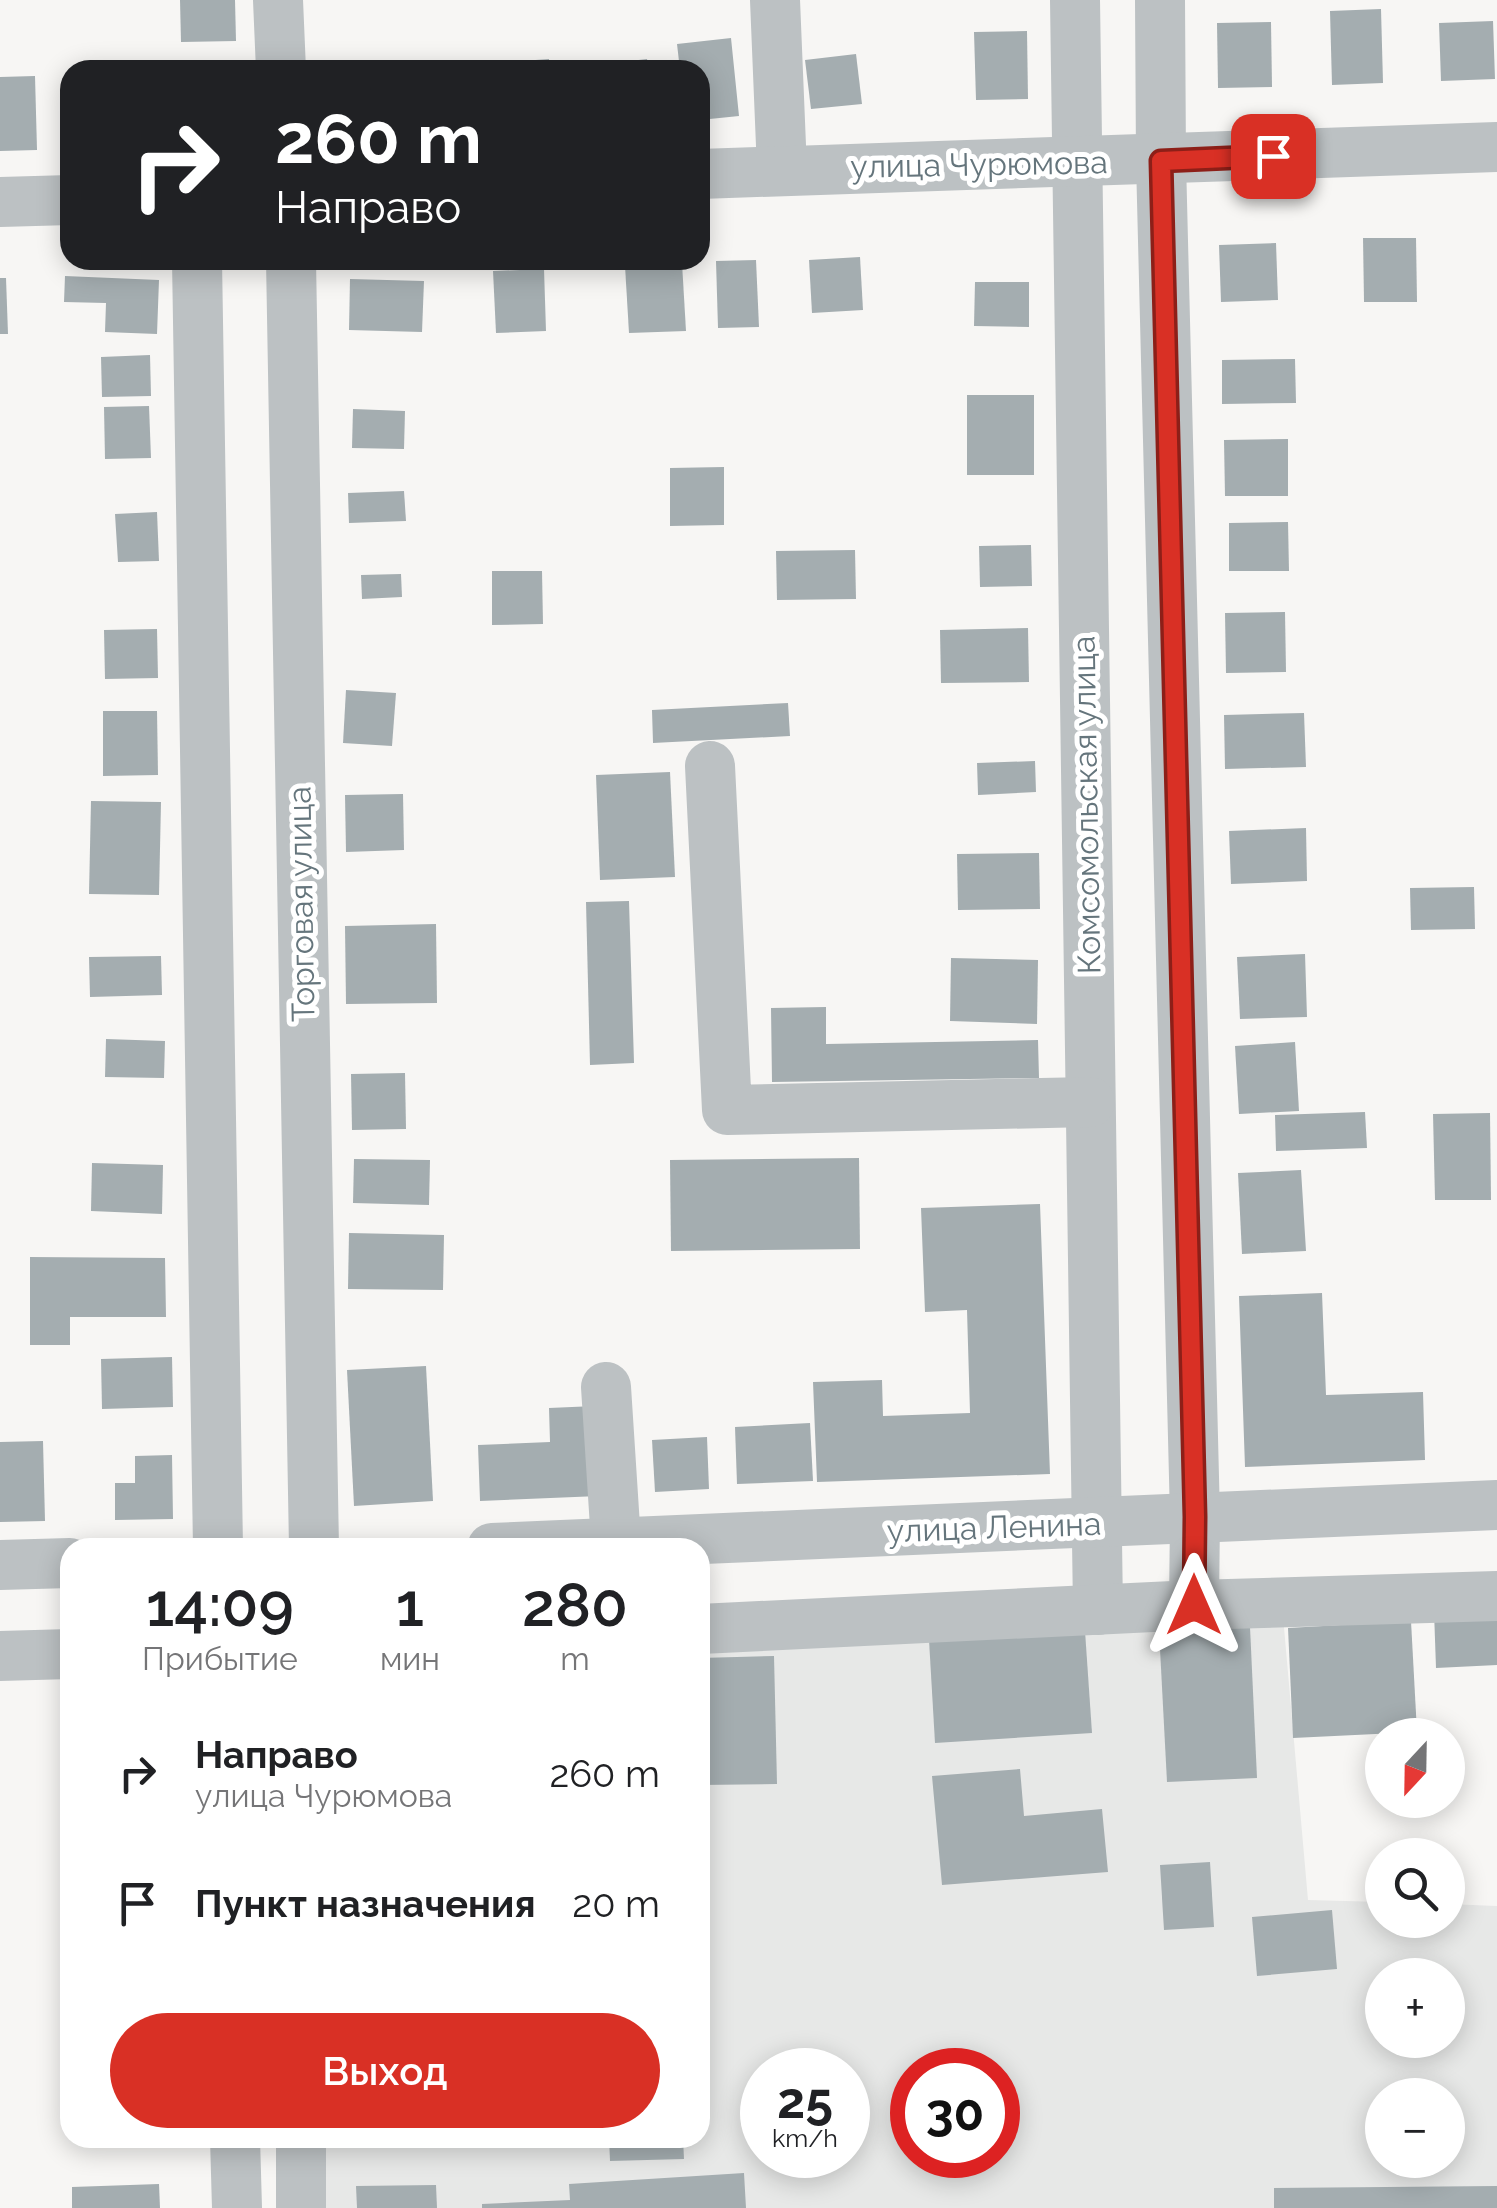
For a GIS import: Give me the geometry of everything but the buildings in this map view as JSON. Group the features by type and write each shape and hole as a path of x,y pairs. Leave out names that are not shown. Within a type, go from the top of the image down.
{"street":[{"path":"278,0 281,60"},
{"path":"774,0 782,170"},
{"name":"Комсомольская улица","path":"1075,0 1098,1610"},
{"path":"1160,0 1194,1605"},
{"name":"улица Чурюмова","path":"710,174 1497,147"},
{"path":"0,202 60,200"},
{"path":"197,270 218,1538"},
{"name":"Торговая улица","path":"292,270 314,1538"},
{"path":"710,766 728,1110 1090,1102"},
{"path":"606,1387 616,1538"},
{"name":"улица Ленина","path":"710,1538 1497,1505"},
{"path":"0,1565 60,1563"},
{"path":"710,1629 1194,1605 1497,1596"},
{"path":"0,1656 60,1654"},
{"path":"235,2148 237,2208"},
{"path":"300,2148 301,2208"}],"shaded area":[{"path":"1283,1616 1308,1900 1365,1902 1365,1938 1465,1938 1465,1905 1497,1906 1497,2208 325,2208 324,2148 710,2148 710,1645"}],"route":[{"path":"1194,1605 1195,1517 1161,161 1273,156"}]}
